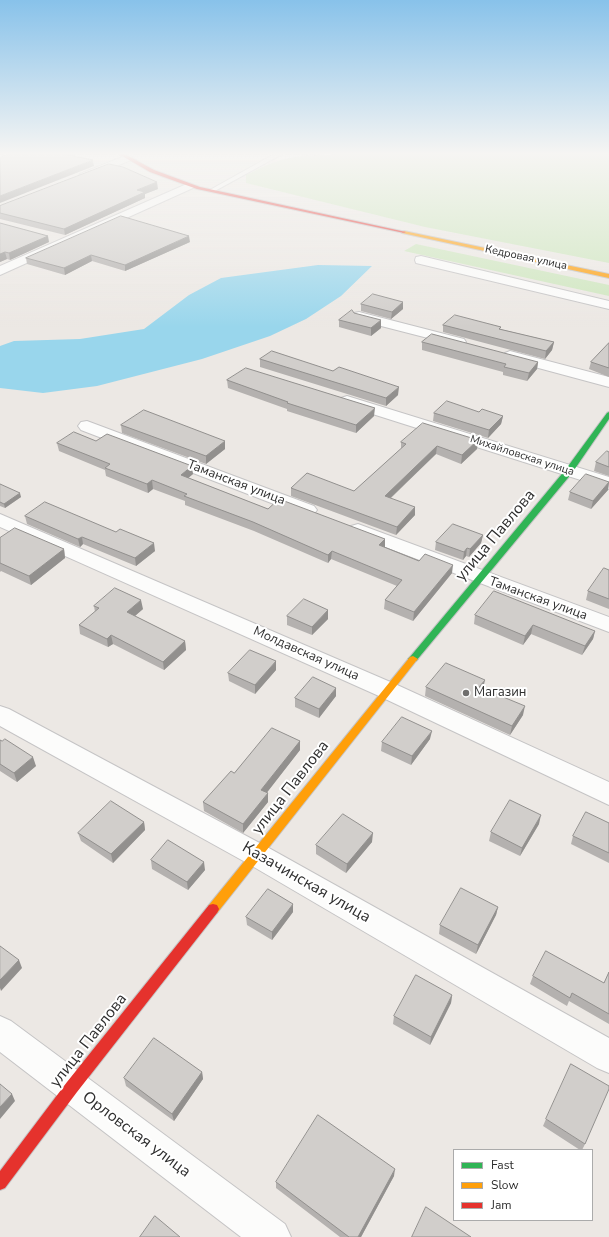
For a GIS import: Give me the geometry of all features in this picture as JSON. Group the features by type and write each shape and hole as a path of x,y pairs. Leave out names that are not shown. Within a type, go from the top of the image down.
{"main road":[{"name":"Кедровая улица","path":"313,211 609,276"},
{"name":"Кедровая улица","path":"319,211 609,270"},
{"name":"улица Павлова","path":"0,1183 72,1087 387,690 569,471 609,414"}],"street":[{"path":"0,271 133,211"},
{"path":"50,237 64,241"},
{"name":"Кедровая улица","path":"421,260 609,305"},
{"path":"359,316 473,346"},
{"path":"495,352 609,382"},
{"name":"Михайловская улица","path":"335,397 609,483"},
{"name":"Таманская улица","path":"87,426 609,625"},
{"name":"Молдавская улица","path":"0,520 387,690 609,794"},
{"name":"Казачинская улица","path":"0,715 257,855 609,1056"},
{"name":"Орловская улица","path":"0,1032 272,1237"}],"green space":[{"path":"359,211 609,211 609,263 425,227"},
{"path":"416,244 609,285 609,296 404,251"}],"water":[{"path":"318,265 372,266 341,296 306,319 270,336 202,359 97,386 43,393 0,388 0,346 14,341 80,339 144,329 189,295 221,278"}],"building":[{"path":"0,211 104,211 64,229 0,213"},
{"path":"121,216 189,236 125,265 91,255 64,268 26,258"},
{"path":"0,223 48,236 9,253 5,252 0,254"},
{"path":"373,294 403,302 392,312 361,304"},
{"path":"352,310 354,313 381,320 371,328 339,320"},
{"path":"455,315 501,327 499,329 554,342 546,351 443,325"},
{"path":"432,334 538,362 529,373 504,367 506,364 422,342"},
{"path":"609,343 609,368 591,362"},
{"path":"272,351 333,371 339,367 399,387 386,398 260,359"},
{"path":"246,368 375,408 356,425 287,403 288,402 227,380"},
{"path":"447,401 479,412 482,409 503,416 489,430 434,413"},
{"path":"144,410 225,441 206,456 121,425"},
{"path":"423,423 478,440 462,455 437,446 385,496 415,507 397,527 291,488 307,473 354,491 406,444 401,442"},
{"path":"74,432 96,441 107,434 192,466 181,475 268,509 279,499 385,539 379,545 419,561 425,554 453,565 414,612 385,600 402,580 332,551 328,555 253,522 184,496 187,494 152,480 147,484 105,468 110,464 57,443"},
{"path":"607,451 609,452 609,467 596,462"},
{"path":"586,474 609,482 593,501 570,492"},
{"path":"0,484 20,493 4,504 0,502"},
{"path":"45,502 116,532 120,529 154,543 135,558 82,537 78,539 25,516"},
{"path":"453,524 483,535 470,549 467,548 464,552 436,542"},
{"path":"15,528 64,549 29,576 0,563 0,538"},
{"path":"604,568 609,570 609,599 588,591"},
{"path":"115,588 141,600 127,612 185,641 163,662 111,635 107,639 79,625 99,608 94,606"},
{"path":"494,591 595,631 585,646 533,625 525,636 475,615"},
{"path":"304,599 328,610 312,627 287,616"},
{"path":"250,650 276,661 255,685 228,673"},
{"path":"446,663 485,680 479,687 525,706 512,726 426,687"},
{"path":"313,677 336,688 319,709 295,698"},
{"path":"402,717 432,731 412,756 382,742"},
{"path":"272,728 300,741 261,790 268,793 243,824 203,802 231,771 234,773"},
{"path":"5,739 33,757 14,773 0,764 0,740 2,741"},
{"path":"510,800 541,815 522,848 491,832"},
{"path":"111,801 144,822 111,854 78,833"},
{"path":"586,812 609,823 609,853 573,836"},
{"path":"343,814 373,833 347,864 316,845"},
{"path":"168,840 204,862 187,882 151,860"},
{"path":"461,888 498,907 478,945 440,925"},
{"path":"268,889 293,904 272,932 246,917"},
{"path":"0,946 19,960 0,980"},
{"path":"546,951 604,983 609,972 609,1014 572,993 570,998 533,976"},
{"path":"416,975 452,995 431,1037 394,1016"},
{"path":"154,1038 202,1072 172,1114 124,1078"},
{"path":"571,1064 609,1086 585,1144 546,1119"},
{"path":"0,1084 12,1094 0,1107"},
{"path":"318,1115 395,1169 358,1237 349,1237 276,1182"},
{"path":"426,1207 471,1237 412,1237"},
{"path":"155,1216 180,1237 140,1237"}],"traffic: fast":[{"path":"413,659 569,471 609,414"}],"traffic: slow":[{"path":"404,232 609,276"},
{"path":"213,909 413,659"}],"traffic: jam":[{"path":"305,211 404,232"},
{"path":"0,1183 72,1087 213,909"}],"place":[{"name":"Магазин","path":"466,693"}]}
